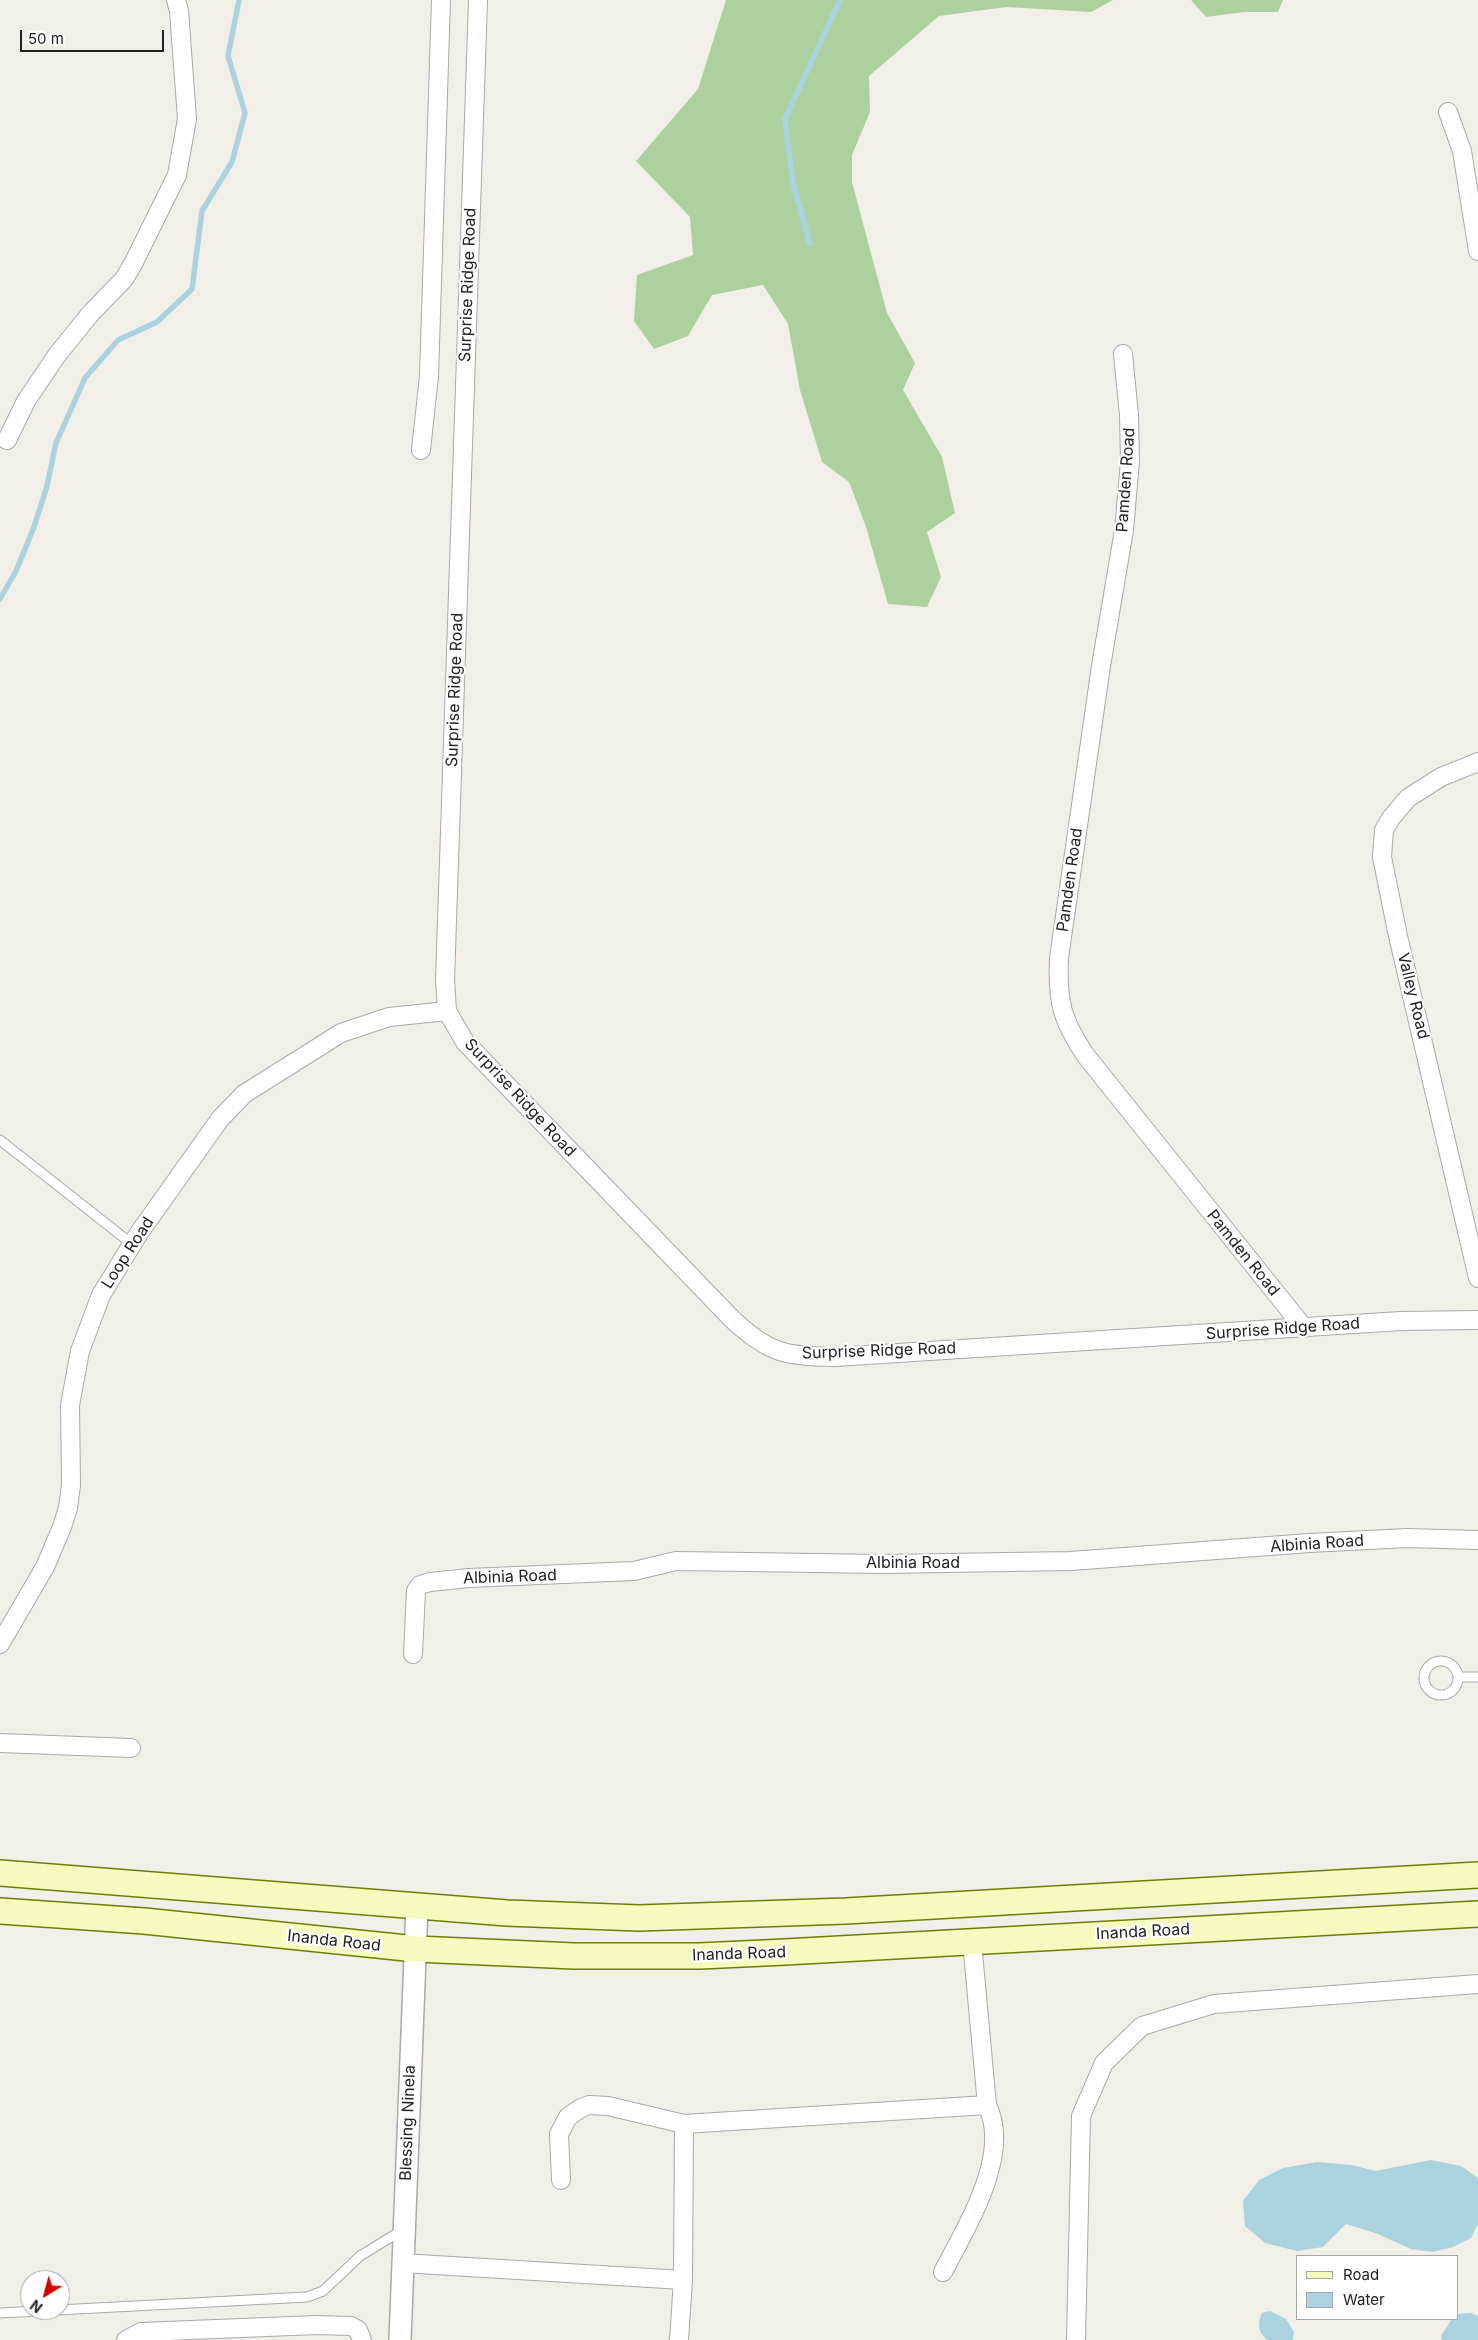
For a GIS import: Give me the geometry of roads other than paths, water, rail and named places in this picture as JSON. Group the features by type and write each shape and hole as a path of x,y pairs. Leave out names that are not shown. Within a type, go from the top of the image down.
{"main road":[{"path":"0,1873 417,1907 595,1918 846,1911 1478,1875"},
{"path":"66,1878 66,1893 70,1901 77,1904 121,1909 131,1912 144,1921"},
{"name":"Inanda Road","path":"0,1911 144,1921 416,1949 574,1956 654,1956 786,1952 1478,1914"},
{"path":"638,1918 642,1938 654,1956"}],"street":[{"path":"8,440 26,401 57,355 91,313 124,279 177,175 187,119 179,11 176,0"},
{"path":"421,450 429,376 441,0"},
{"name":"Surprise Ridge Road","path":"478,0 445,971 447,1011 465,1042 712,1299 757,1342 780,1352 835,1357 1401,1321 1478,1320"},
{"path":"1448,112 1462,151 1478,250"},
{"name":"Pamden Road","path":"1123,354 1129,415 1130,461 1124,530 1060,952 1059,997 1063,1016 1071,1033 1086,1056 1304,1328"},
{"name":"Valley Road","path":"1478,762 1441,777 1408,798 1391,818 1384,830 1382,857 1398,936 1478,1278"},
{"name":"Loop Road","path":"0,1644 45,1567 68,1508 71,1485 70,1405 74,1374 90,1320 101,1295 132,1244 220,1119 244,1094 341,1033 389,1017 447,1011"},
{"name":"Albinia Road","path":"413,1654 416,1591 420,1585 430,1582 469,1578 634,1571 676,1561 884,1564 1071,1561 1309,1543 1407,1538 1478,1540"},
{"path":"0,1743 131,1748"},
{"name":"Blessing Ninela","path":"400,2340 417,1907"},
{"path":"943,2272 979,2200 995,2141 992,2117 987,2105 972,1942"},
{"path":"1076,2340 1081,2116 1104,2063 1142,2026 1214,2004 1478,1984"},
{"path":"561,2180 559,2134 568,2117 581,2108 597,2105 684,2124 987,2105"},
{"path":"679,2340 683,2280 684,2124"},
{"path":"402,2262 683,2280"},
{"path":"126,2340 141,2332 317,2325 351,2326 358,2330 362,2340"}],"lane":[{"path":"0,1140 132,1244"},
{"path":"1458,1677 1478,1677"},
{"path":"0,2313 307,2296 323,2292 360,2256 404,2229"}],"water":[{"path":"1431,2160 1461,2166 1478,2178 1478,2224 1471,2238 1453,2247 1433,2252 1411,2249 1378,2234 1346,2224 1323,2247 1297,2251 1265,2243 1245,2226 1243,2201 1259,2180 1283,2168 1317,2162 1352,2165 1375,2171"},
{"path":"1270,2311 1286,2319 1294,2332 1293,2340 1267,2340 1264,2337 1259,2328 1259,2321 1262,2313"},
{"path":"1471,2313 1478,2316 1478,2340 1442,2340 1441,2336 1451,2320 1458,2320 1458,2314"}],"waterway":[{"path":"0,599 16,571 34,527 47,486 56,443 85,378 118,340 157,322 192,289 202,211 232,162 245,113 228,56 239,0"},
{"path":"810,244 793,183 785,119 840,0"}]}
